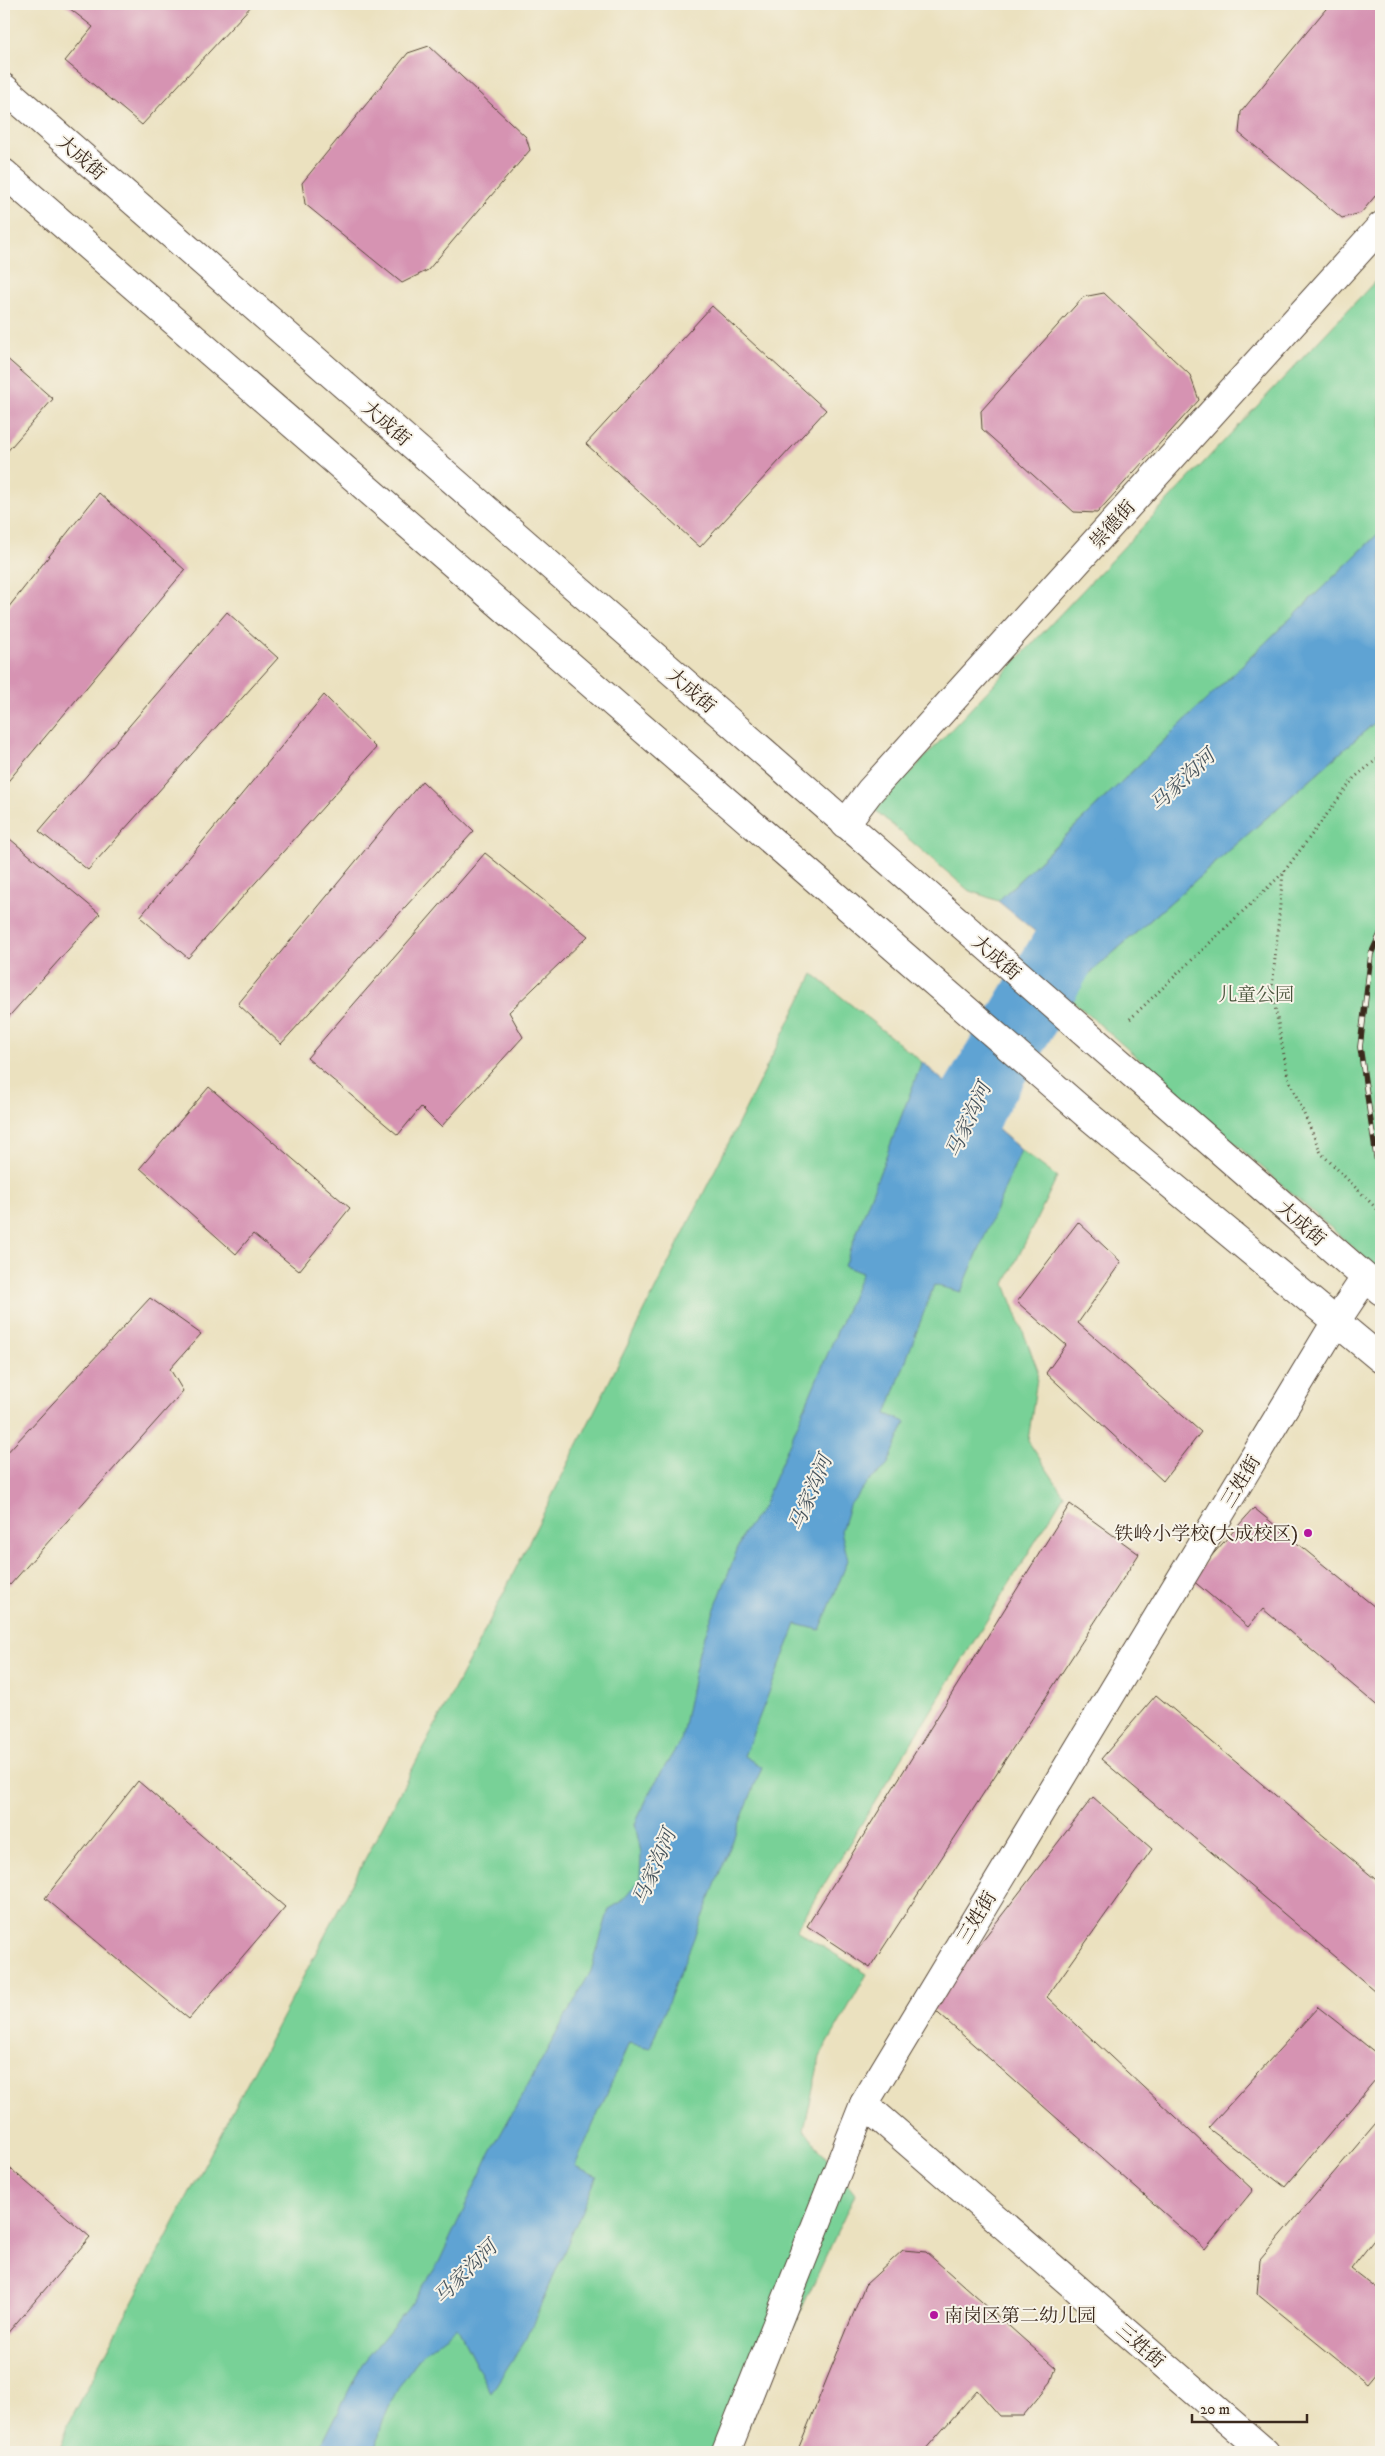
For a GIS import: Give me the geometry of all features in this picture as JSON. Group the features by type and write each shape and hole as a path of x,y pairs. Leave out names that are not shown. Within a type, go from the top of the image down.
{"main road":[{"name":"大成街","path":"4,88 1373,1285"},
{"path":"4,173 1086,1114 1337,1320 1381,1359"},
{"name":"崇德街","path":"845,824 870,791 1381,226"},
{"name":"三姓街","path":"1264,2452 864,2104 1337,1320 1373,1285"},
{"path":"726,2452 864,2104"}],"path":[{"path":"1130,1019 1283,873 1354,778 1381,756"},
{"path":"1283,873 1272,990 1288,1077 1321,1153 1381,1213"}],"green space":[{"path":"1381,275 1381,531 998,901 968,890 875,810"},
{"name":"儿童公园","path":"1381,717 1381,1272 1073,1001 1088,975"},
{"path":"813,974 922,1062 1021,1150 1057,1177 1005,1284 1038,1371 1028,1441 1064,1495 796,1930 867,1974 820,2057 804,2130 855,2194 735,2452 59,2452 68,2425 480,1640"}],"water":[{"path":"1381,531 1381,717 1088,975 998,901"},
{"path":"922,1062 1021,1150 961,1292 934,1285 886,1414 906,1422 887,1466 866,1484 849,1506 841,1531 848,1560 820,1630 796,1624 744,1756 762,1767 650,2048 629,2043 575,2166 597,2176 527,2337 491,2393 457,2327 432,2346 411,2369 397,2391 386,2414 381,2427 376,2452 318,2452 362,2364 409,2307 438,2264 489,2155 591,1971 609,1909 621,1902 640,1880 641,1853 635,1824 653,1786 681,1740 699,1651 743,1534 762,1508 862,1273 844,1266"}],"building":[{"path":"64,4 253,4 142,125 65,61 93,27"},
{"path":"1330,4 1381,4 1381,189 1361,213 1342,218 1239,133 1241,112"},
{"path":"429,46 526,137 530,150 428,270 402,283 305,204 302,183 408,53"},
{"path":"1104,293 1190,375 1199,400 1097,513 1074,512 982,429 981,411 1083,297"},
{"path":"712,306 826,410 700,547 586,444"},
{"path":"4,356 53,399 4,455"},
{"path":"99,493 185,570 4,786 4,613"},
{"path":"227,612 278,658 88,870 39,831"},
{"path":"324,695 376,748 188,958 140,917"},
{"path":"422,781 474,831 281,1044 238,1004"},
{"path":"4,834 100,914 4,1022"},
{"path":"485,853 588,936 509,1012 523,1037 441,1127 421,1107 398,1135 307,1058"},
{"path":"209,1087 350,1208 299,1271 253,1234 236,1254 140,1168"},
{"path":"1078,1222 1121,1262 1078,1323 1201,1432 1163,1481 1046,1373 1066,1345 1017,1302"},
{"path":"150,1298 201,1334 170,1369 183,1391 10,1585 4,1580 4,1456"},
{"path":"1070,1504 1139,1554 870,1968 807,1926"},
{"path":"1254,1508 1381,1612 1381,1709 1263,1609 1248,1627 1191,1579"},
{"path":"1156,1695 1381,1884 1381,1996 1101,1759"},
{"path":"138,1781 285,1907 189,2019 45,1898"},
{"path":"1093,1797 1152,1849 1047,1997 1253,2190 1205,2249 931,2007"},
{"path":"1318,2007 1381,2057 1381,2073 1285,2187 1208,2128"},
{"path":"1381,2117 1381,2231 1351,2269 1381,2292 1381,2367 1367,2384 1257,2294 1260,2260"},
{"path":"4,2163 90,2237 5,2336 4,2335"},
{"name":"南岗区第二幼儿园","path":"903,2250 926,2252 1056,2368 1051,2382 1023,2416 1000,2416 977,2390 923,2452 797,2452 865,2285"}],"waterway":[{"name":"马家沟河","path":"935,1192 971,1105 1110,873"}],"railway":[{"path":"1381,932 1371,954 1360,1047 1377,1163 1381,1169"}],"place":[{"name":"铁岭小学校(大成校区)","path":"1308,1533"},
{"name":"南岗区第二幼儿园","path":"934,2315"}]}
